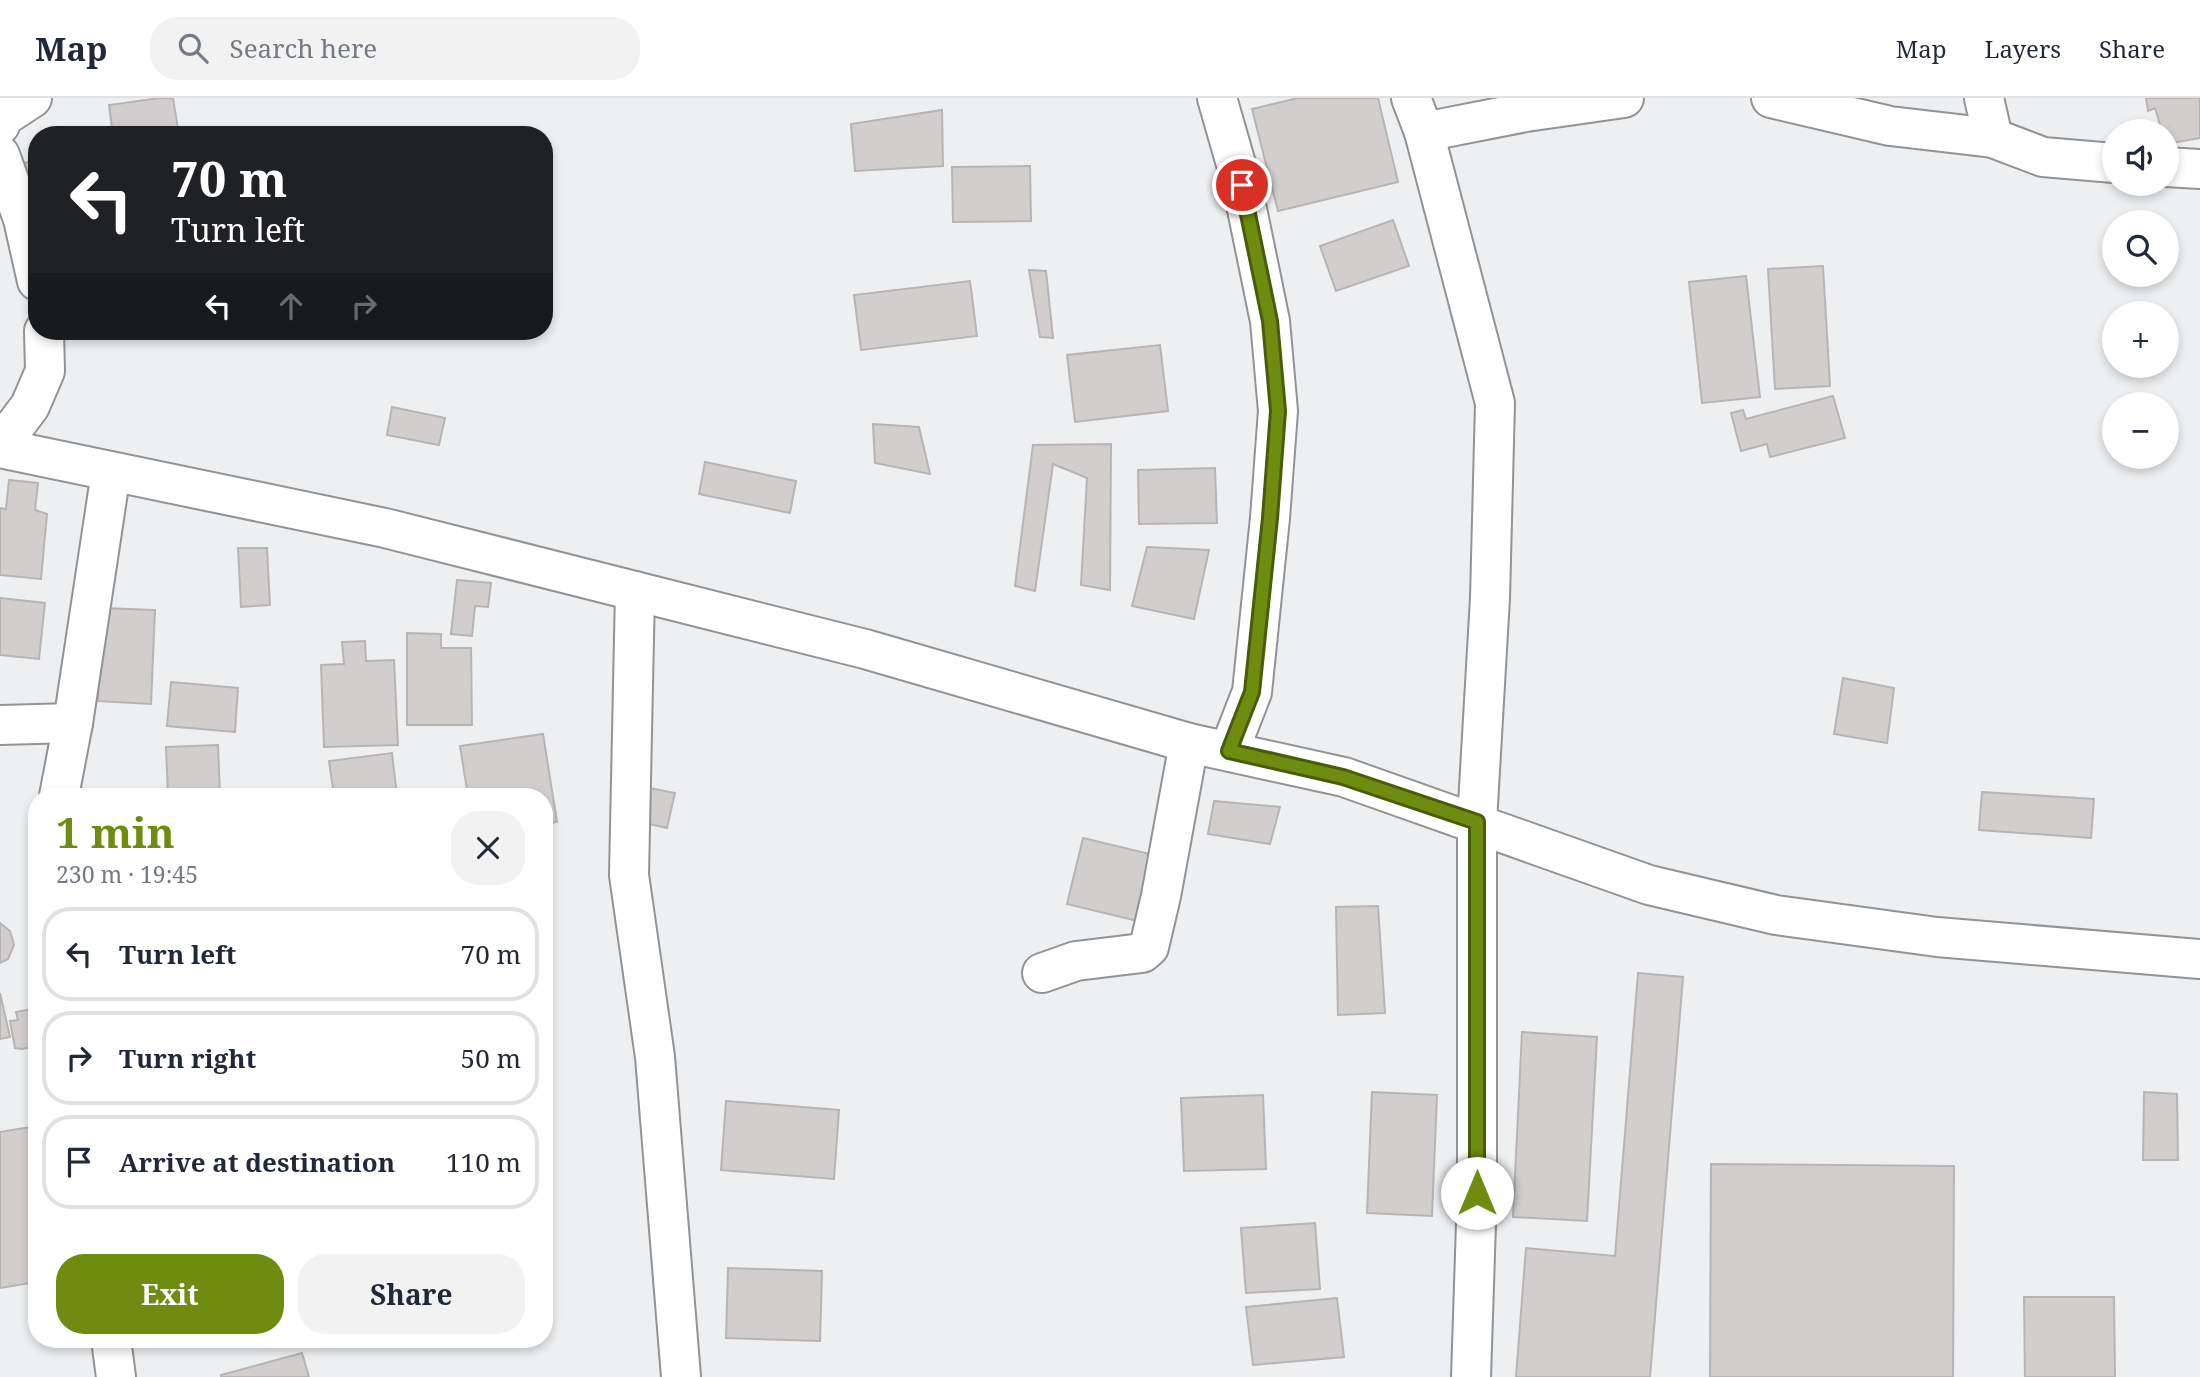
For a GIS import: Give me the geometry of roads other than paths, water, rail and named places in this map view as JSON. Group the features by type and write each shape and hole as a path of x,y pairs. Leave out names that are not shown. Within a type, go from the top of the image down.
{"street":[{"path":"0,125 3,117 32,98"},
{"path":"1217,98 1242,185 1270,321 1278,411 1252,692 1229,751"},
{"path":"1471,1377 1477,1193 1477,822 1490,598 1495,403 1418,115 1526,112 1624,98"},
{"path":"1771,98 1890,126 1993,138 2043,157 2102,162"},
{"path":"1984,98 1993,138"},
{"path":"0,155 28,241"},
{"path":"2179,168 2200,169"},
{"path":"44,340 45,370 30,406 0,447 385,528 865,649 1189,743 1343,777 1649,884 1776,915 1937,936 2200,959"},
{"path":"61,788 111,472"},
{"path":"635,591 629,875 656,1057 681,1377"},
{"path":"0,725 73,723"},
{"path":"1042,973 1076,961 1142,953 1149,947 1189,743"},
{"path":"112,1348 116,1377"}]}
